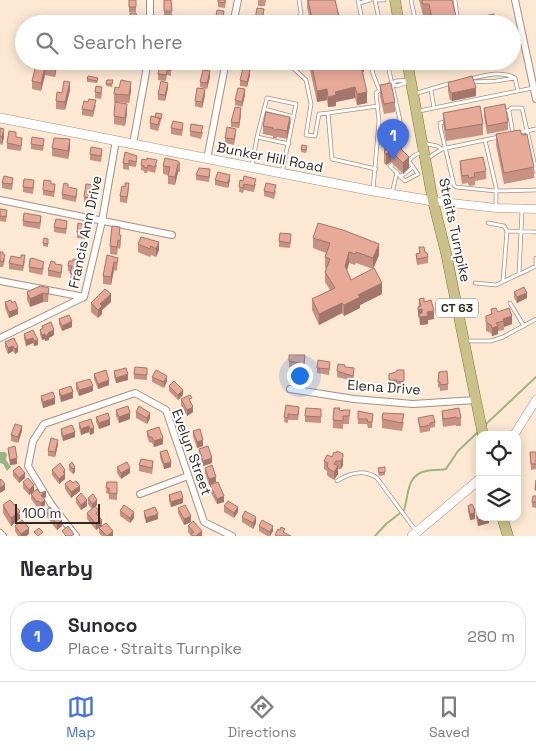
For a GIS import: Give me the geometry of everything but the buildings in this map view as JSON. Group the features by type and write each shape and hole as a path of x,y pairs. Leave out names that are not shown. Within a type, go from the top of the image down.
{"main road":[{"path":"394,0 397,15"},
{"name":"Straits Turnpike","path":"408,70 433,201 482,431"},
{"name":"Bunker Hill Road","path":"0,118 433,201"},
{"path":"415,534 476,482"},
{"path":"503,521 508,536"}],"street":[{"path":"150,0 150,15"},
{"path":"235,15 238,0"},
{"path":"516,0 519,15"},
{"path":"521,24 536,97"},
{"path":"134,144 146,70"},
{"path":"207,159 224,70"},
{"name":"Francis Ann Drive","path":"0,338 84,297 102,221 116,140"},
{"path":"0,200 172,235"},
{"name":"Bunker Hill Road","path":"433,201 496,208 536,209"},
{"path":"0,281 84,297"},
{"name":"Elena Drive","path":"290,389 354,399 412,404 476,400"},
{"name":"Evelyn Street","path":"76,536 51,504 28,466 33,441 44,424 135,393 166,410 204,522 232,536"},
{"path":"517,431 536,400"},
{"path":"140,494 188,476"},
{"path":"0,533 3,536"}],"lane":[{"path":"299,0 300,15"},
{"path":"361,15 358,2 370,0"},
{"path":"378,15 376,0 384,0"},
{"path":"411,0 414,15"},
{"path":"455,0 457,15"},
{"path":"295,70 306,80 311,104 306,135 315,136 320,114 378,106"},
{"path":"372,70 379,89"},
{"path":"389,70 404,139 394,142"},
{"path":"412,94 491,74 508,75 515,78"},
{"path":"515,78 518,90"},
{"path":"468,83 515,78"},
{"path":"373,191 377,144 378,106 376,93 379,89 392,84 397,86 406,84 410,80"},
{"path":"430,90 452,83"},
{"path":"416,112 534,88"},
{"path":"430,90 434,108"},
{"path":"252,167 257,137 268,98 296,104 282,173"},
{"path":"500,109 508,111 511,108 522,108 536,171"},
{"path":"264,109 294,116"},
{"path":"508,111 513,134"},
{"path":"328,113 332,159 376,169"},
{"path":"449,121 440,123 444,149 456,187 496,191 536,190"},
{"path":"424,152 536,129"},
{"path":"257,137 289,144"},
{"path":"486,140 496,191 496,208"},
{"path":"377,144 385,142"},
{"path":"407,162 415,155 437,146 444,149"},
{"path":"393,164 390,166 398,171 400,177 405,182 418,174 407,162 403,154"},
{"path":"400,177 413,167"},
{"path":"391,193 398,171"},
{"path":"520,274 522,210"},
{"path":"488,224 504,226 507,231 503,282"},
{"path":"507,231 536,232"},
{"path":"475,283 496,285 536,266 536,258"},
{"path":"510,303 524,326"},
{"path":"464,341 491,341 536,319"},
{"path":"337,482 346,475 355,473 372,475 377,478 400,509 415,534"}],"shaded area":[{"path":"0,452 7,454 6,460 11,467 7,471 3,464 0,463"}],"waterway":[{"path":"485,425 536,377"},
{"path":"375,536 386,524 404,510 409,486 415,477 426,471 446,469 458,451 476,434"}],"place":[{"name":"Sunoco","path":"393,160"}]}
